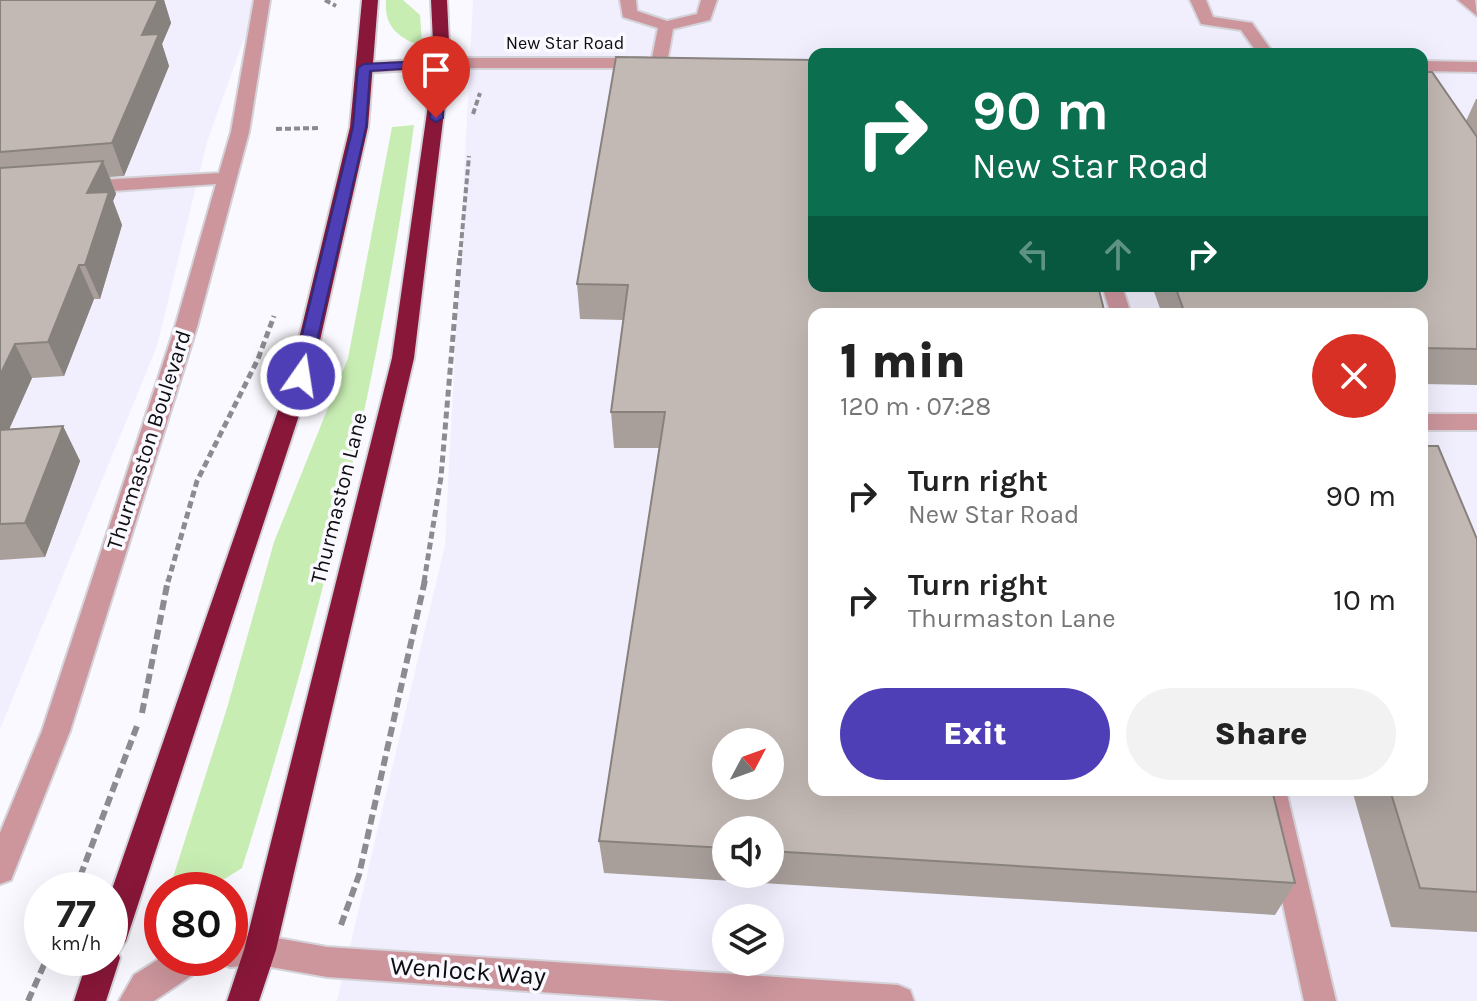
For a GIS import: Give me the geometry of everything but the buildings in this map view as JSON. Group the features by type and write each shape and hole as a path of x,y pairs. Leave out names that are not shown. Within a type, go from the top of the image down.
{"highway":[{"path":"128,888 301,376 359,127 370,0"},
{"name":"Thurmaston Lane","path":"248,940 403,358 442,63 439,0"},
{"path":"90,1001 98,976"},
{"name":"Thurmaston Lane","path":"243,1001 244,976"}],"street":[{"name":"Thurmaston Boulevard","path":"0,870 56,731 186,327 240,132 262,0"},
{"path":"628,0 629,14 666,26 704,17 709,0"},
{"path":"1198,0 1207,21 1246,26 1262,48"},
{"path":"1466,0 1477,11"},
{"name":"New Star Road","path":"364,68 442,63 666,63 666,26"},
{"path":"1428,66 1477,67"},
{"path":"61,189 228,178"},
{"path":"1428,422 1477,422"},
{"path":"1273,796 1320,1001"},
{"name":"Wenlock Way","path":"248,951 327,962 898,1001"},
{"path":"135,1001 145,986 161,976"}],"path":[{"path":"325,0 339,9"},
{"path":"472,118 488,63"},
{"path":"290,128 319,130 323,113"},
{"path":"327,962 359,875 420,610 441,477 469,147"},
{"path":"82,872 142,713 172,564 197,482 266,346 278,302"},
{"path":"28,1001 39,976"}],"shaded area":[{"path":"0,0 258,0 207,142 157,346 0,729"},
{"path":"473,0 1477,0 1477,1001 337,1001 445,545"}],"green space":[{"path":"386,0 403,0 420,15 422,43 418,45 397,33 387,16"},
{"path":"414,125 384,314 344,500 297,685 242,868 236,872 175,872 227,708 274,542 348,358 392,127"}],"route":[{"path":"301,376 359,127 364,68 442,63 436,118"}]}
